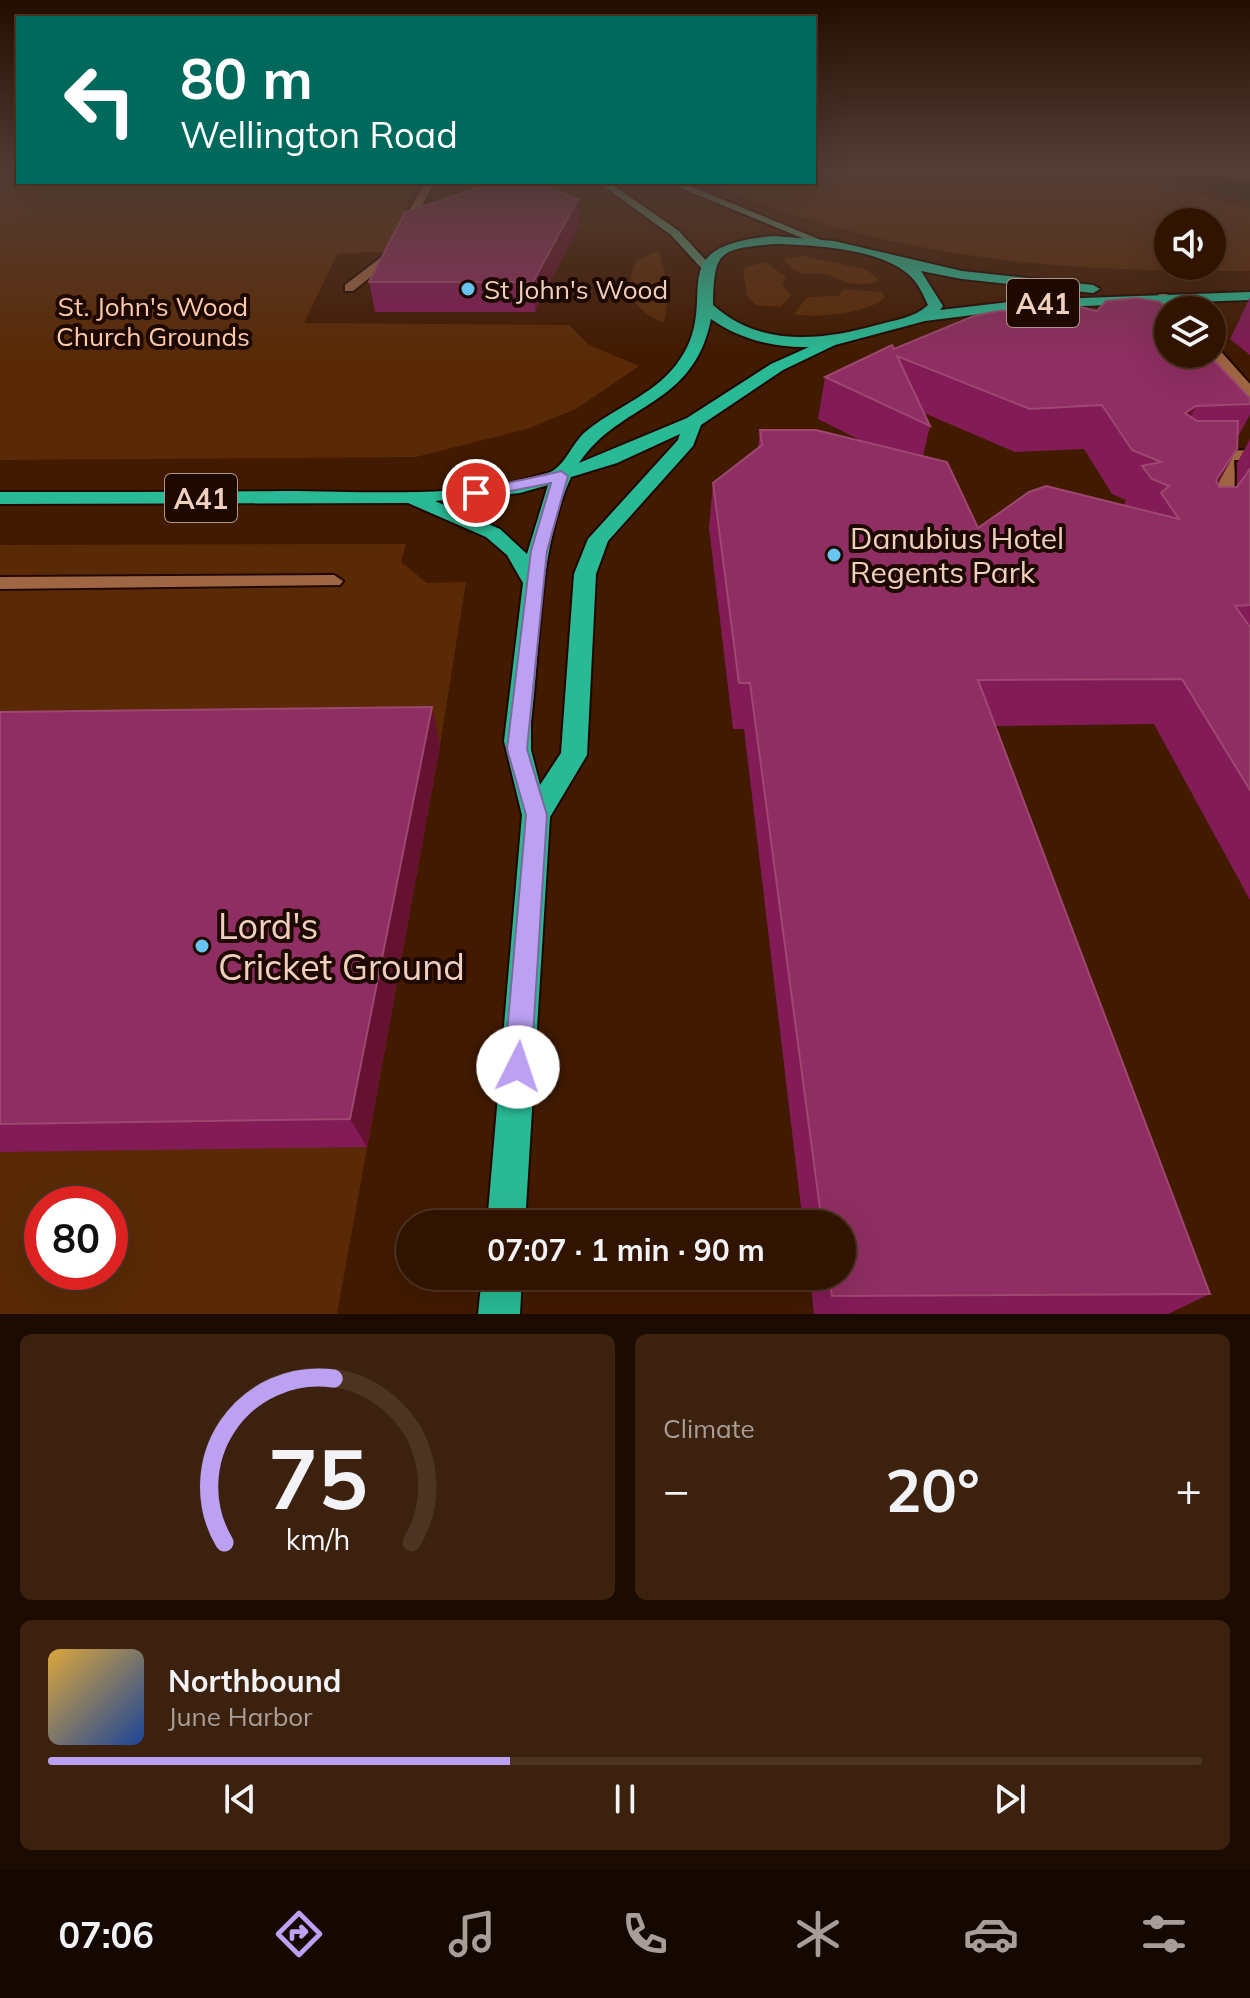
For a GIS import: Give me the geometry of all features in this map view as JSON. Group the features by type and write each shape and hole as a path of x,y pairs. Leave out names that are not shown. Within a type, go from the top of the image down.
{"highway":[{"name":"A41","path":"707,268 721,251 751,242 780,239 823,243 962,275 1154,296"},
{"path":"901,262 926,284 936,306 923,317"},
{"path":"507,1210 536,815 517,749 541,539 561,476 589,438 678,375 700,336 707,268"},
{"name":"A41","path":"1226,296 1250,296"},
{"name":"A41","path":"0,498 403,497 502,490 561,476 610,459 693,422 777,367 840,340 923,317 1027,304 1154,297"},
{"path":"705,306 730,327 761,336 795,341 840,340"},
{"path":"536,815 574,755 585,574 590,557 598,539 687,442 693,422"},
{"path":"403,497 493,533 515,551 535,586"},
{"path":"499,1314 501,1290"}],"main road":[{"path":"675,233 707,268"},
{"path":"799,233 823,243"}],"street":[{"path":"349,288 389,257 402,233"},
{"path":"1226,366 1250,393"},
{"path":"1242,508 1227,490 1220,456 1250,455"},
{"path":"1203,526 1218,509 1227,490"},
{"path":"0,583 334,581"}],"green space":[{"name":"St. John's Wood Church Grounds","path":"0,233 393,233 384,252 338,253 304,323 569,325 589,345 639,366 576,409 527,429 416,457 0,460"},
{"path":"859,233 1154,233 1154,270 1039,264 972,256"},
{"path":"1226,233 1250,233 1250,271 1226,271"},
{"path":"659,250 669,290 664,323 638,306 630,283 636,261"},
{"path":"803,256 865,269 879,280 857,284 827,274 802,273 783,259"},
{"path":"765,262 786,277 782,285 791,295 780,307 756,305 747,296 743,271"},
{"path":"844,289 882,292 885,297 856,311 815,316 794,314 807,297 838,296"},
{"name":"Lord's Cricket Ground","path":"406,544 401,562 427,583 466,582 440,745 337,1314 0,1314 0,545"}],"building":[{"path":"394,233 559,233 533,282 369,282"},
{"path":"1137,298 1154,301 1154,368 1221,368 1250,398 1250,404 1196,406 1185,413 1197,421 1238,421 1237,449 1216,480 1219,487 1237,487 1250,469 1250,605 1235,606 1250,627 1250,790 1182,679 978,680 1210,1294 832,1296 831,1290 856,1290 856,1210 820,1210 750,683 739,683 713,483 762,445 760,430 816,430 947,462 978,528 1029,492 1046,486 1179,519 1161,493 1169,486 1152,479 1142,466 1161,462 1132,450 1102,405 1030,409 897,356 930,426 825,377 892,345 894,349 974,316 1068,304 1097,311 1106,301"},
{"path":"432,707 350,1119 0,1124 0,712"}],"place":[{"name":"St John's Wood","path":"468,289"},
{"name":"Danubius Hotel Regents Park","path":"834,555"},
{"name":"Lord's Cricket Ground","path":"202,946"}],"route":[{"path":"476,493 520,487 561,476 539,551 517,749 536,815 518,1067"}]}
